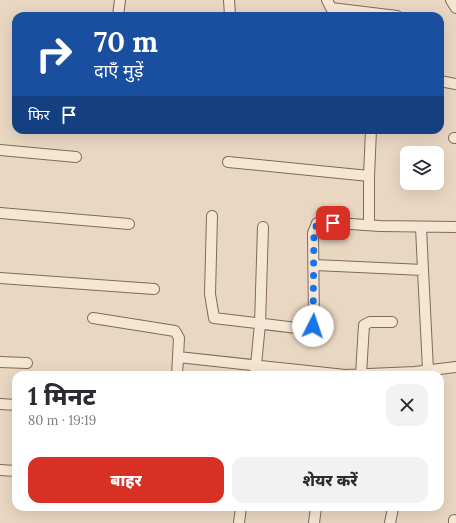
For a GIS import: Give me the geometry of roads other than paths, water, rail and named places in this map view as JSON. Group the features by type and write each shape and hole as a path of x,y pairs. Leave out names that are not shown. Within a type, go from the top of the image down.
{"street":[{"path":"118,12 120,0"},
{"path":"230,0 230,12"},
{"path":"327,0 331,8 364,12"},
{"path":"451,0 456,8"},
{"path":"444,82 456,84"},
{"path":"369,225 371,134"},
{"path":"0,150 76,157"},
{"path":"228,162 369,176"},
{"path":"0,213 129,224"},
{"path":"212,216 210,294 213,317 216,319 305,329 311,328 314,322 315,265 313,233 317,223 456,227"},
{"path":"255,370 260,324 262,227"},
{"path":"421,227 428,370"},
{"path":"315,265 423,270"},
{"path":"0,278 154,289"},
{"path":"93,318 175,331 180,338 177,371"},
{"path":"361,371 364,325 370,322 392,322"},
{"path":"178,357 255,370 275,371"},
{"path":"0,362 27,363"},
{"path":"411,371 456,367"},
{"path":"0,404 12,405"},
{"path":"0,470 12,471"},
{"path":"239,523 240,511"},
{"path":"314,523 316,511"},
{"path":"390,523 392,511"}]}
